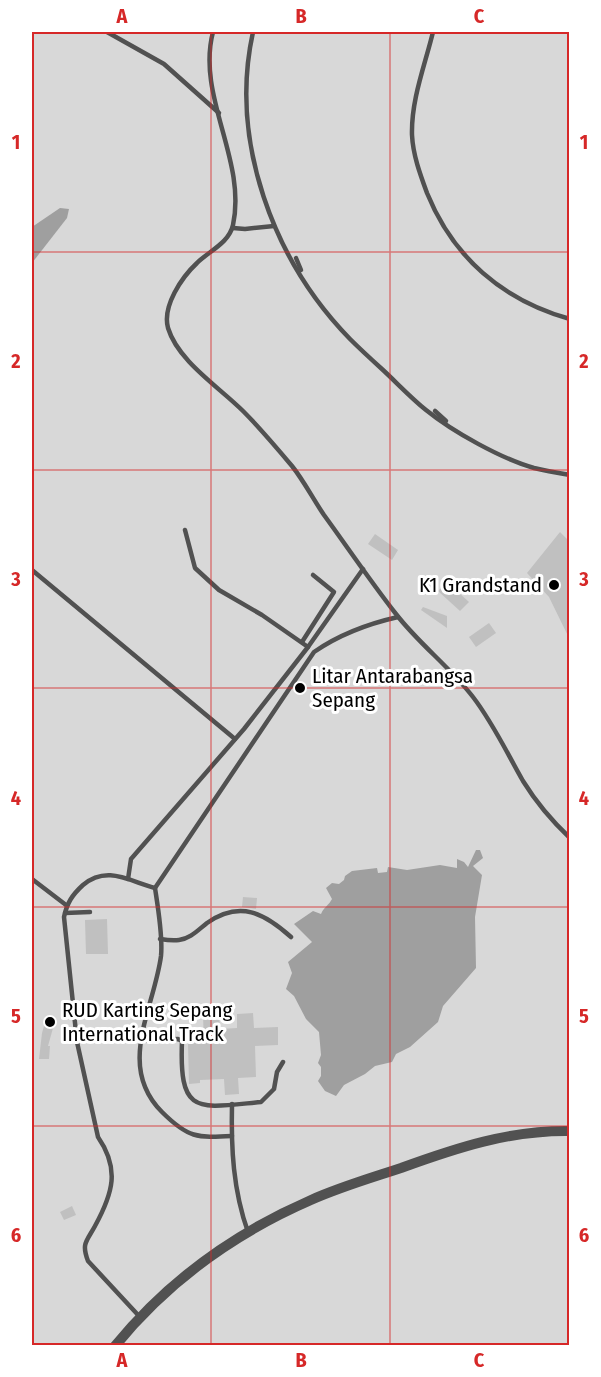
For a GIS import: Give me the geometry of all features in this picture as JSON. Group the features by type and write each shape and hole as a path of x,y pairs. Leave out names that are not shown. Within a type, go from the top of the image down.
{"street":[{"path":"115,1346 139,1316 199,1264 248,1232 313,1198 445,1152 505,1136 546,1131 570,1131"}],"lane":[{"path":"106,32 164,64 219,113"},
{"path":"213,32 209,58 210,77 235,197 232,228 219,246 196,264 176,291 167,315 167,325 171,336 189,361 241,408 296,470 398,617 472,696 495,729 535,799 570,838"},
{"path":"253,32 247,74 247,108 254,164 274,226 292,262 320,303 349,338 426,411 457,431 514,461 534,468 570,475"},
{"path":"433,32 415,101 412,135 417,168 434,209 459,250 474,267 521,299 548,313 570,319"},
{"path":"232,228 274,226"},
{"path":"296,258 304,278"},
{"path":"435,411 457,431"},
{"path":"184,530 195,568 219,590 262,615 314,652"},
{"path":"128,879 130,859 235,739 308,647 363,569"},
{"path":"32,570 235,739"},
{"path":"302,642 334,592 313,575"},
{"path":"232,1136 208,1137 184,1132 159,1109 147,1093 141,1073 141,1041 161,955 155,888 314,652 352,630 398,617"},
{"path":"139,1316 88,1261 85,1253 84,1247 87,1239 96,1225 110,1190 112,1166 106,1149 98,1137 88,1101 77,1042 65,913 66,905 77,890 96,876 113,875 155,888"},
{"path":"32,879 66,905"},
{"path":"160,939 177,941 187,938 215,917 231,911 244,910 272,920 291,937"},
{"path":"65,913 90,912"},
{"path":"141,1041 178,1039 182,1041 182,1078 187,1093 193,1101 204,1105 261,1102 274,1089 277,1072 283,1062"},
{"path":"232,1104 232,1159 239,1207 248,1232"}],"shaded area":[{"name":"Litar Antarabangsa Sepang","path":"32,32 569,32 569,1345 32,1345"},
{"path":"60,208 69,209 67,218 32,263 32,227"},
{"path":"476,850 480,850 483,858 473,866 482,875 475,917 476,968 443,1006 438,1022 410,1047 396,1054 392,1062 375,1066 344,1085 336,1096 325,1091 318,1081 321,1076 321,1067 318,1063 321,1055 319,1032 306,1019 294,996 286,989 292,973 288,962 312,942 294,924 313,911 321,914 332,899 326,888 332,883 339,884 352,871 377,868 378,873 387,872 388,867 407,870 440,865 457,868 457,859 468,867"}],"building":[{"name":"K1 Grandstand","path":"560,532 570,542 570,640 549,597 527,573"},
{"path":"375,534 398,550 392,560 368,544"},
{"path":"447,582 469,602 460,611 438,591"},
{"path":"423,607 447,616 447,628 421,610"},
{"path":"489,623 496,633 476,647 469,637"},
{"path":"243,897 257,898 256,909 242,907"},
{"path":"107,919 108,954 86,954 85,920"},
{"path":"253,1013 254,1028 278,1027 278,1045 255,1046 256,1077 238,1078 239,1094 225,1095 224,1079 200,1080 200,1083 189,1084 188,1043 204,1042 203,1016 219,1015 220,1029 237,1028 237,1014"},
{"path":"46,1019 55,1021 48,1046 50,1046 49,1059 39,1059 42,1033"},
{"path":"72,1206 76,1215 64,1220 60,1212"}],"place":[{"name":"K1 Grandstand","path":"554,585"},
{"name":"Litar Antarabangsa Sepang","path":"300,688"},
{"name":"RUD Karting Sepang International Track","path":"50,1022"}]}
